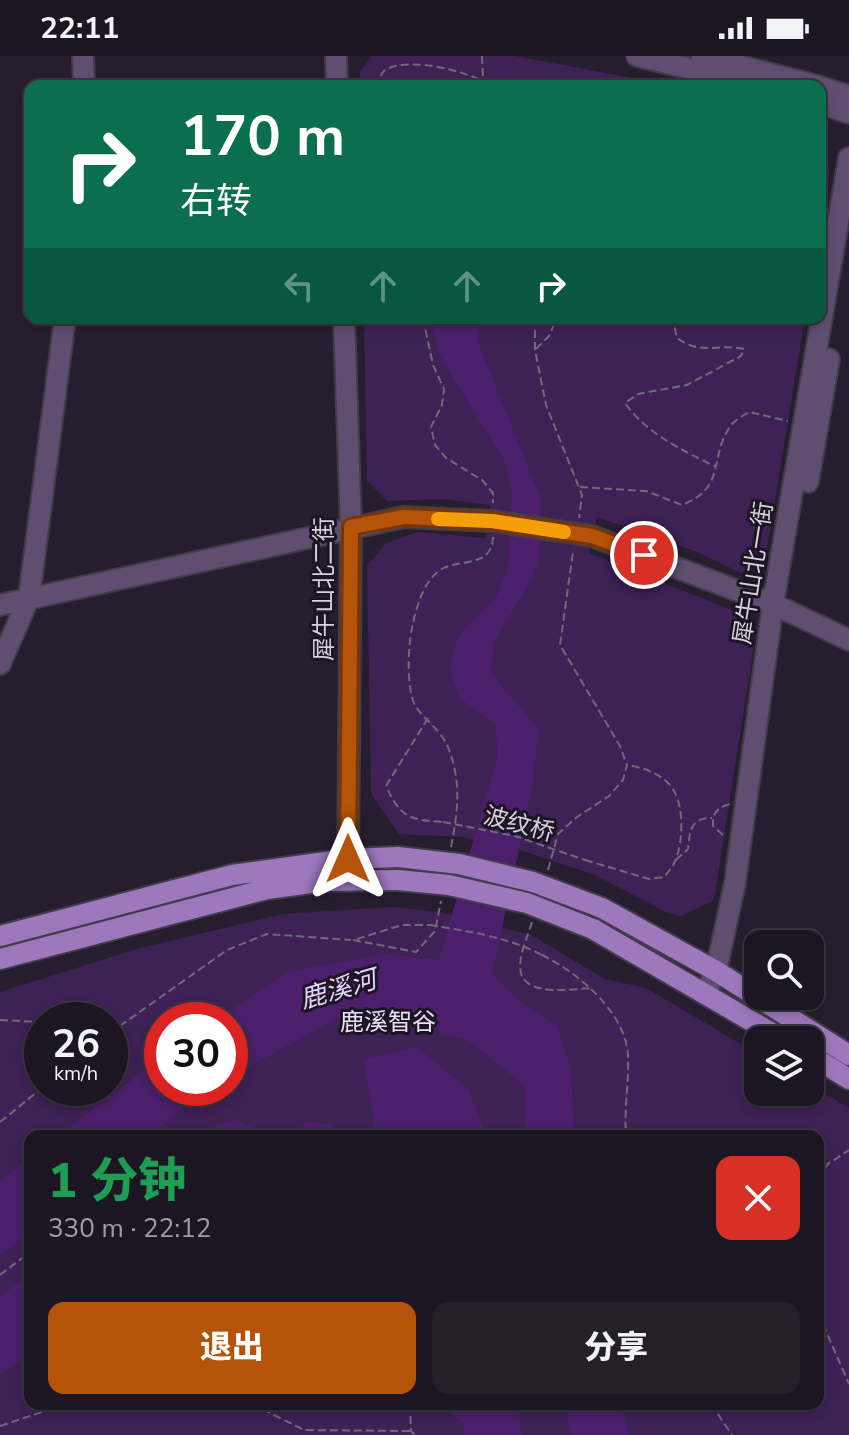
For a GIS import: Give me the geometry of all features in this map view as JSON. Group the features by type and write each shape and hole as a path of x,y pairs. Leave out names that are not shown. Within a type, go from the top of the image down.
{"main road":[{"path":"0,936 232,875 348,859 398,857 459,864 533,882 602,908 721,975 849,1055"},
{"path":"0,959 267,889 325,881 398,880 449,885 527,903 593,929 760,1026"},
{"path":"824,1064 849,1079"}],"street":[{"path":"83,56 84,80"},
{"path":"336,56 337,80"},
{"path":"637,56 737,80"},
{"path":"702,56 796,80"},
{"path":"826,88 849,96"},
{"path":"826,105 849,113"},
{"name":"犀牛山北一街","path":"826,292 849,158"},
{"name":"犀牛山北一街","path":"780,607 849,239"},
{"path":"0,664 29,598 64,324"},
{"name":"犀牛山北二街","path":"344,324 351,527 348,859"},
{"name":"犀牛山北一街","path":"712,998 743,905 803,425 820,324"},
{"path":"0,605 404,517 492,520 582,534 780,607 849,640"}],"path":[{"path":"482,56 483,80"},
{"path":"378,80 386,68 404,61 435,62 467,71 483,80"},
{"path":"424,324 433,365 444,389 442,405 431,427 435,445 446,458 482,480 493,493 492,547 482,560 441,570 424,589 411,631 409,678 415,706 446,742 456,771 459,810 450,856"},
{"path":"535,324 535,350 546,405 582,495 582,534 560,645 620,746 627,765 623,780 609,796 558,834 545,880"},
{"path":"535,350 549,336 554,324"},
{"path":"674,324 677,338 689,347 744,349 741,356 687,385 638,394 625,403 653,432 716,467"},
{"path":"579,487 646,491 682,505 699,498 713,481 734,423 749,412 803,425"},
{"name":"波纹桥","path":"428,718 386,786 394,804 406,816 515,836 649,879 664,877 675,861"},
{"path":"627,765 649,769 670,785 678,804 681,832 675,861"},
{"path":"712,818 722,806 732,803"},
{"path":"675,861 688,849 694,822 712,818"},
{"path":"712,818 717,832 727,837"},
{"path":"128,1020 227,950 267,934 353,940 416,952 435,931 441,901"},
{"path":"536,910 522,956 521,972 527,983 544,990 592,988"},
{"path":"353,940 402,925 430,925 474,932 528,947 592,988 625,1038 628,1054 626,1130"},
{"path":"0,1020 24,1021"},
{"path":"0,1122 24,1103"},
{"path":"824,1170 849,1150"},
{"path":"0,1275 24,1257"},
{"path":"824,1327 849,1384"},
{"path":"0,1426 48,1410"},
{"path":"264,1410 304,1430 411,1431"},
{"path":"410,1410 411,1431 415,1435"},
{"path":"715,1410 732,1435"}],"green space":[{"path":"372,56 515,56 644,80 360,80 360,72"},
{"path":"826,163 830,170 826,194"},
{"path":"364,324 804,324 765,560 741,573 697,552 597,517 589,553 737,612 754,646 714,900 681,916 666,912 595,875 517,849 462,837 399,834 371,794 367,566 386,543 417,532 486,538 490,505 443,499 387,501 367,481"},
{"name":"鹿溪智谷","path":"394,907 439,912 531,935 605,979 646,988 744,1046 744,1106 824,1106 824,1093 849,1108 849,1435 0,1435 0,992 140,948 283,914"}],"water":[{"name":"鹿溪河","path":"432,324 481,324 477,340 541,499 539,557 532,580 496,638 490,672 539,729 532,789 492,974 522,1003 557,1026 571,1070 574,1130 527,1130 524,1085 469,1041 361,1006 248,1067 248,1002 244,1002 290,971 387,954 439,960 497,758 496,724 460,699 449,668 459,635 496,597 508,566 512,489 503,458 440,356"},
{"path":"417,1047 469,1090 484,1130 375,1130 363,1059"},
{"path":"144,1071 144,1106 187,1106 156,1130 66,1130 97,1106 128,1106 128,1083"},
{"path":"235,1119 258,1130 205,1130"},
{"path":"306,1121 331,1125 338,1130 301,1130"},
{"path":"24,1163 24,1237 0,1255 0,1181"},
{"path":"24,1281 24,1359 0,1374 0,1296"},
{"path":"449,1410 519,1410 521,1435 464,1435 463,1424"},
{"path":"566,1410 623,1410 629,1435 570,1435"}],"slow traffic":[{"path":"438,519 492,521 564,532"}],"route":[{"path":"348,859 351,527 404,517 492,521 592,536 644,555"}]}
